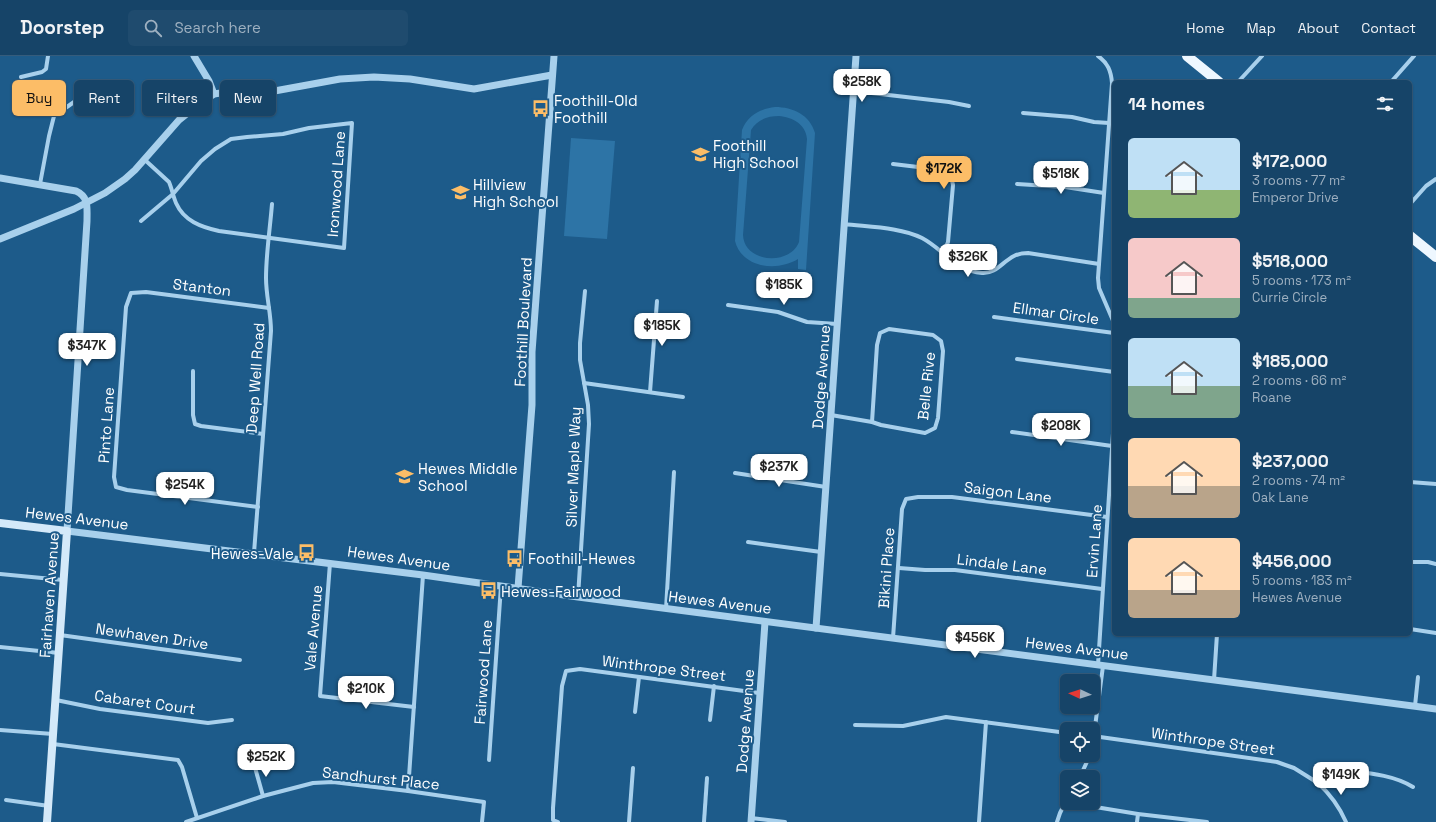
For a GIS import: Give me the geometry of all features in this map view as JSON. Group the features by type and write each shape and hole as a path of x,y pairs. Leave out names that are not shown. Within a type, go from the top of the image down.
{"main road":[{"path":"1187,56 1217,80"},
{"path":"1412,238 1436,257"},
{"name":"Hewes Avenue","path":"0,523 67,531"},
{"name":"Fairhaven Avenue","path":"48,822 67,531"}],"street":[{"path":"21,77 42,72 46,69 48,56"},
{"path":"194,56 209,81 214,94"},
{"name":"Foothill Boulevard","path":"518,588 532,404 532,352 554,56"},
{"name":"Dodge Avenue","path":"816,628 856,56"},
{"path":"1098,56 1105,61 1112,73 1098,278 1099,288 1112,317"},
{"path":"1240,80 1262,56"},
{"path":"1393,80 1414,56"},
{"path":"0,239 87,203 115,186 125,179 145,160 179,120 214,94 226,92 269,92 340,79 374,77 410,79 474,89 552,75"},
{"path":"854,91 949,102 969,106"},
{"path":"40,184 51,124 54,116 74,102"},
{"path":"1023,113 1072,117 1094,122 1109,123"},
{"name":"Ironwood Lane","path":"173,194 201,161 215,148 231,140 352,123 344,248 270,238"},
{"path":"145,160 169,182 177,205 182,213 190,220 203,227 219,231 270,238"},
{"path":"894,164 943,170 951,176 953,185 948,242 943,254"},
{"path":"0,178 76,191 84,197 87,203"},
{"path":"1412,202 1426,186 1436,179"},
{"path":"1018,184 1064,187 1104,194"},
{"path":"141,221 173,194"},
{"name":"Fairhaven Avenue","path":"67,531 87,203"},
{"name":"Deep Well Road","path":"254,554 271,331 266,277 272,204"},
{"path":"844,224 912,234 929,242 963,268 982,273 991,272 1020,254 1036,254 1099,264"},
{"name":"Silver Maple Way","path":"578,597 589,424 588,405 580,360 580,343 585,291"},
{"name":"Stanton","path":"131,293 146,292 269,308"},
{"name":"Pinto Lane","path":"131,293 126,307 114,477 116,487 127,490 258,507"},
{"path":"650,392 657,301"},
{"path":"728,305 778,312 806,322 837,324"},
{"name":"Ellmar Circle","path":"994,317 1112,333"},
{"name":"Belle Rive","path":"831,415 926,433 935,428 938,418 943,351 941,341 933,335 889,329 880,333 877,345 872,422"},
{"path":"1017,359 1112,372"},
{"path":"193,371 193,415 195,424 263,434"},
{"path":"584,383 683,397"},
{"path":"1012,432 1112,446"},
{"name":"Ervin Lane","path":"1095,722 1101,665 1102,589 1112,446"},
{"path":"666,609 674,472"},
{"path":"735,473 826,487"},
{"path":"1412,482 1436,484"},
{"name":"Saigon Lane","path":"906,499 918,497 952,497 1107,517"},
{"name":"Bikini Place","path":"893,638 902,509 906,499"},
{"name":"Hewes Avenue","path":"67,531 423,575 666,609 1436,709"},
{"path":"748,542 821,552"},
{"path":"1412,562 1428,562 1436,564"},
{"name":"Vale Avenue","path":"330,563 320,696 414,707"},
{"name":"Lindale Lane","path":"899,568 955,570 1102,589"},
{"path":"0,574 64,580"},
{"path":"408,791 423,575"},
{"name":"Fairwood Lane","path":"489,760 501,586"},
{"name":"Dodge Avenue","path":"751,820 765,622"},
{"path":"1412,629 1436,633"},
{"name":"Newhaven Drive","path":"60,635 240,660"},
{"path":"1214,680 1217,636"},
{"path":"0,647 59,653"},
{"name":"Winthrope Street","path":"558,822 553,820 562,686 566,671 580,669 759,693"},
{"path":"1415,706 1418,676"},
{"path":"635,712 639,677"},
{"path":"710,720 714,686"},
{"name":"Cabaret Court","path":"56,700 100,709 208,723 232,720"},
{"path":"855,725 903,726 946,717 1060,732"},
{"path":"979,822 986,722"},
{"path":"0,730 53,734"},
{"name":"Winthrope Street","path":"1100,737 1277,762 1294,768 1318,783 1329,793 1340,809 1346,822"},
{"path":"53,744 178,760 182,767 197,818"},
{"path":"254,764 263,796"},
{"path":"629,822 633,768"},
{"path":"1318,783 1327,774 1333,771 1341,770 1394,777 1413,787"},
{"path":"704,822 706,778"},
{"name":"Sandhurst Place","path":"186,822 263,796 312,783 333,782 484,802 482,822"},
{"path":"6,800 49,806"},
{"path":"1100,808 1207,822"},
{"path":"1057,822 1062,810"},
{"path":"1137,822 1138,814"},
{"path":"751,820 785,822"}],"shaded area":[{"path":"782,107 800,113 809,121 815,133 806,270 798,269 798,259 790,263 771,266 752,262 739,250 735,241 742,130 751,117 760,111","holes":["779,116 798,122 804,129 807,139 799,242 794,250 787,255 778,258 768,258 759,256 751,251 745,244 743,235 751,130 763,119"]},
{"path":"571,138 615,141 607,239 564,236"}],"place":[{"name":"Foothill-Old Foothill","path":"541,109"},
{"name":"Foothill High School","path":"700,154"},
{"name":"Hillview High School","path":"460,193"},
{"name":"Hewes Middle School","path":"405,477"},
{"name":"Hewes-Vale","path":"307,553"},
{"name":"Foothill-Hewes","path":"515,558"},
{"name":"Hewes-Fairwood","path":"488,591"}]}
